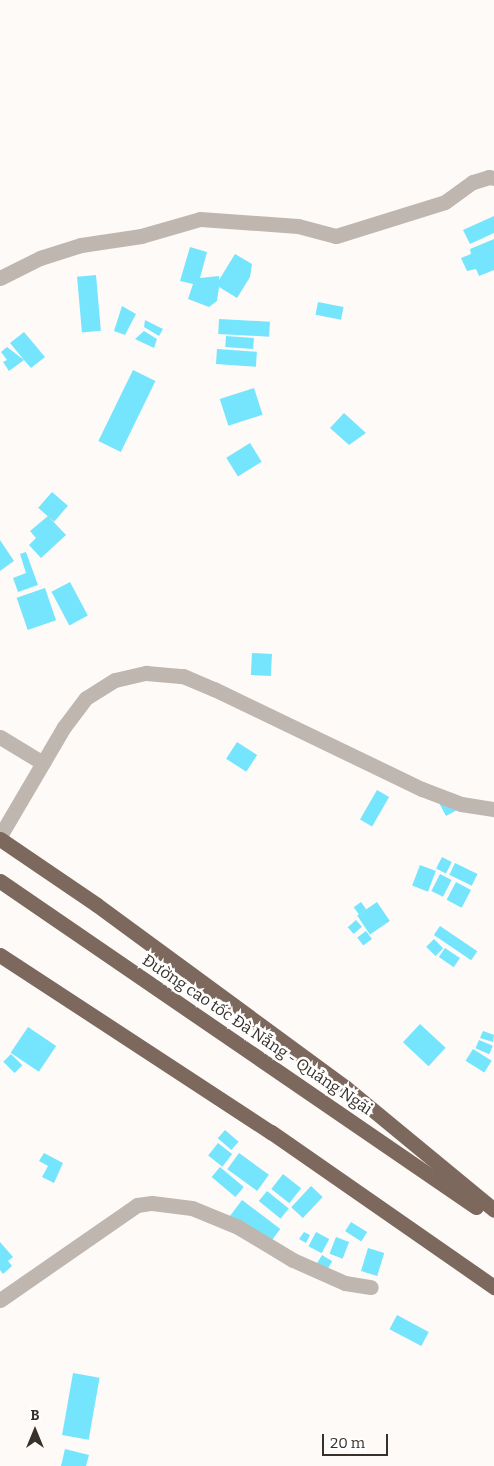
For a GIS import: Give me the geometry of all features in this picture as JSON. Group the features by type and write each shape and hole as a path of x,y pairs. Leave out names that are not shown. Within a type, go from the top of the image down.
{"highway":[{"path":"0,838 97,904 345,1087 494,1210"},
{"name":"Đường cao tốc Đà Nẵng - Quảng Ngãi","path":"0,881 494,1219"},
{"path":"0,955 271,1132 494,1287"}],"street":[{"path":"0,278 40,258 81,244 141,236 200,219 298,226 336,236 445,202 472,182 489,177 494,178"},
{"path":"0,838 64,727 86,698 114,680 146,673 182,676 214,689 422,789 461,804 494,809"},
{"path":"0,737 43,763"},
{"path":"0,1300 137,1205 152,1203 192,1208 238,1227 293,1260 336,1279 371,1287"}],"building":[{"path":"494,216 494,233 470,244 463,230"},
{"path":"494,239 494,270 479,276 476,269 467,271 461,258 471,254 470,249"},
{"path":"190,247 207,252 200,278 219,276 219,280 235,254 252,264 250,277 237,298 219,287 217,301 209,307 188,299 193,284 180,281"},
{"path":"96,275 101,331 82,332 77,277"},
{"path":"318,302 344,307 341,320 316,315"},
{"path":"122,306 136,314 125,335 114,331"},
{"path":"219,319 270,322 269,337 218,334"},
{"path":"145,320 163,329 159,336 144,327"},
{"path":"144,331 157,339 154,348 135,339"},
{"path":"24,332 45,357 31,368 10,343"},
{"path":"226,336 254,338 253,349 225,347"},
{"path":"7,347 24,360 9,371 3,362 7,360 1,352"},
{"path":"217,349 257,352 256,367 216,364"},
{"path":"133,370 155,381 121,452 98,441"},
{"path":"254,388 263,415 228,426 220,399"},
{"path":"344,413 366,433 349,445 330,428"},
{"path":"250,443 262,462 238,476 226,458"},
{"path":"52,492 68,506 54,522 38,508"},
{"path":"48,516 66,535 41,558 29,545 36,538 30,531"},
{"path":"0,540 14,561 0,571"},
{"path":"26,552 38,585 18,592 13,578 26,573 20,554"},
{"path":"70,582 88,616 69,625 51,592"},
{"path":"45,588 56,620 28,630 17,598"},
{"path":"252,653 272,654 271,676 251,675"},
{"path":"237,742 257,755 246,772 226,759"},
{"path":"377,790 389,797 372,826 360,819"},
{"path":"438,801 457,810 446,816"},
{"path":"442,857 452,862 446,874 436,869"},
{"path":"455,863 477,874 472,886 449,875"},
{"path":"420,865 436,871 428,892 412,886"},
{"path":"440,874 452,880 443,897 431,891"},
{"path":"456,882 471,890 462,908 447,900"},
{"path":"361,902 366,909 359,915 354,907"},
{"path":"377,902 390,921 370,934 357,915"},
{"path":"356,920 362,927 354,934 348,927"},
{"path":"440,926 477,951 471,960 434,935"},
{"path":"366,931 372,939 363,946 357,938"},
{"path":"434,939 443,948 435,956 426,947"},
{"path":"445,948 460,958 454,967 439,957"},
{"path":"420,1024 446,1048 429,1066 403,1042"},
{"path":"28,1027 56,1046 39,1072 11,1053"},
{"path":"483,1031 494,1035 493,1042 480,1038"},
{"path":"479,1040 493,1046 489,1054 475,1048"},
{"path":"473,1049 492,1061 484,1073 466,1061"},
{"path":"11,1054 22,1065 15,1073 3,1062"},
{"path":"225,1130 239,1142 231,1150 218,1138"},
{"path":"218,1143 232,1154 222,1167 208,1156"},
{"path":"44,1153 63,1163 54,1183 42,1177 48,1166 39,1161"},
{"path":"239,1153 269,1175 257,1191 227,1169"},
{"path":"220,1167 244,1187 235,1197 212,1177"},
{"path":"283,1174 301,1188 289,1203 271,1189"},
{"path":"311,1186 323,1197 303,1218 291,1207"},
{"path":"267,1191 289,1209 281,1219 259,1201"},
{"path":"242,1200 280,1229 267,1246 229,1218"},
{"path":"351,1222 367,1232 361,1241 345,1231"},
{"path":"304,1232 310,1235 306,1243 299,1239"},
{"path":"316,1232 329,1239 322,1253 308,1246"},
{"path":"336,1237 349,1242 343,1259 330,1254"},
{"path":"0,1242 13,1257 8,1261 12,1266 3,1274 0,1270"},
{"path":"368,1248 384,1253 377,1276 361,1271"},
{"path":"322,1255 332,1261 325,1274 314,1268"},
{"path":"397,1315 429,1332 421,1346 389,1329"},
{"path":"73,1373 100,1378 89,1440 62,1435"},
{"path":"65,1449 89,1455 86,1466 61,1466"}]}
